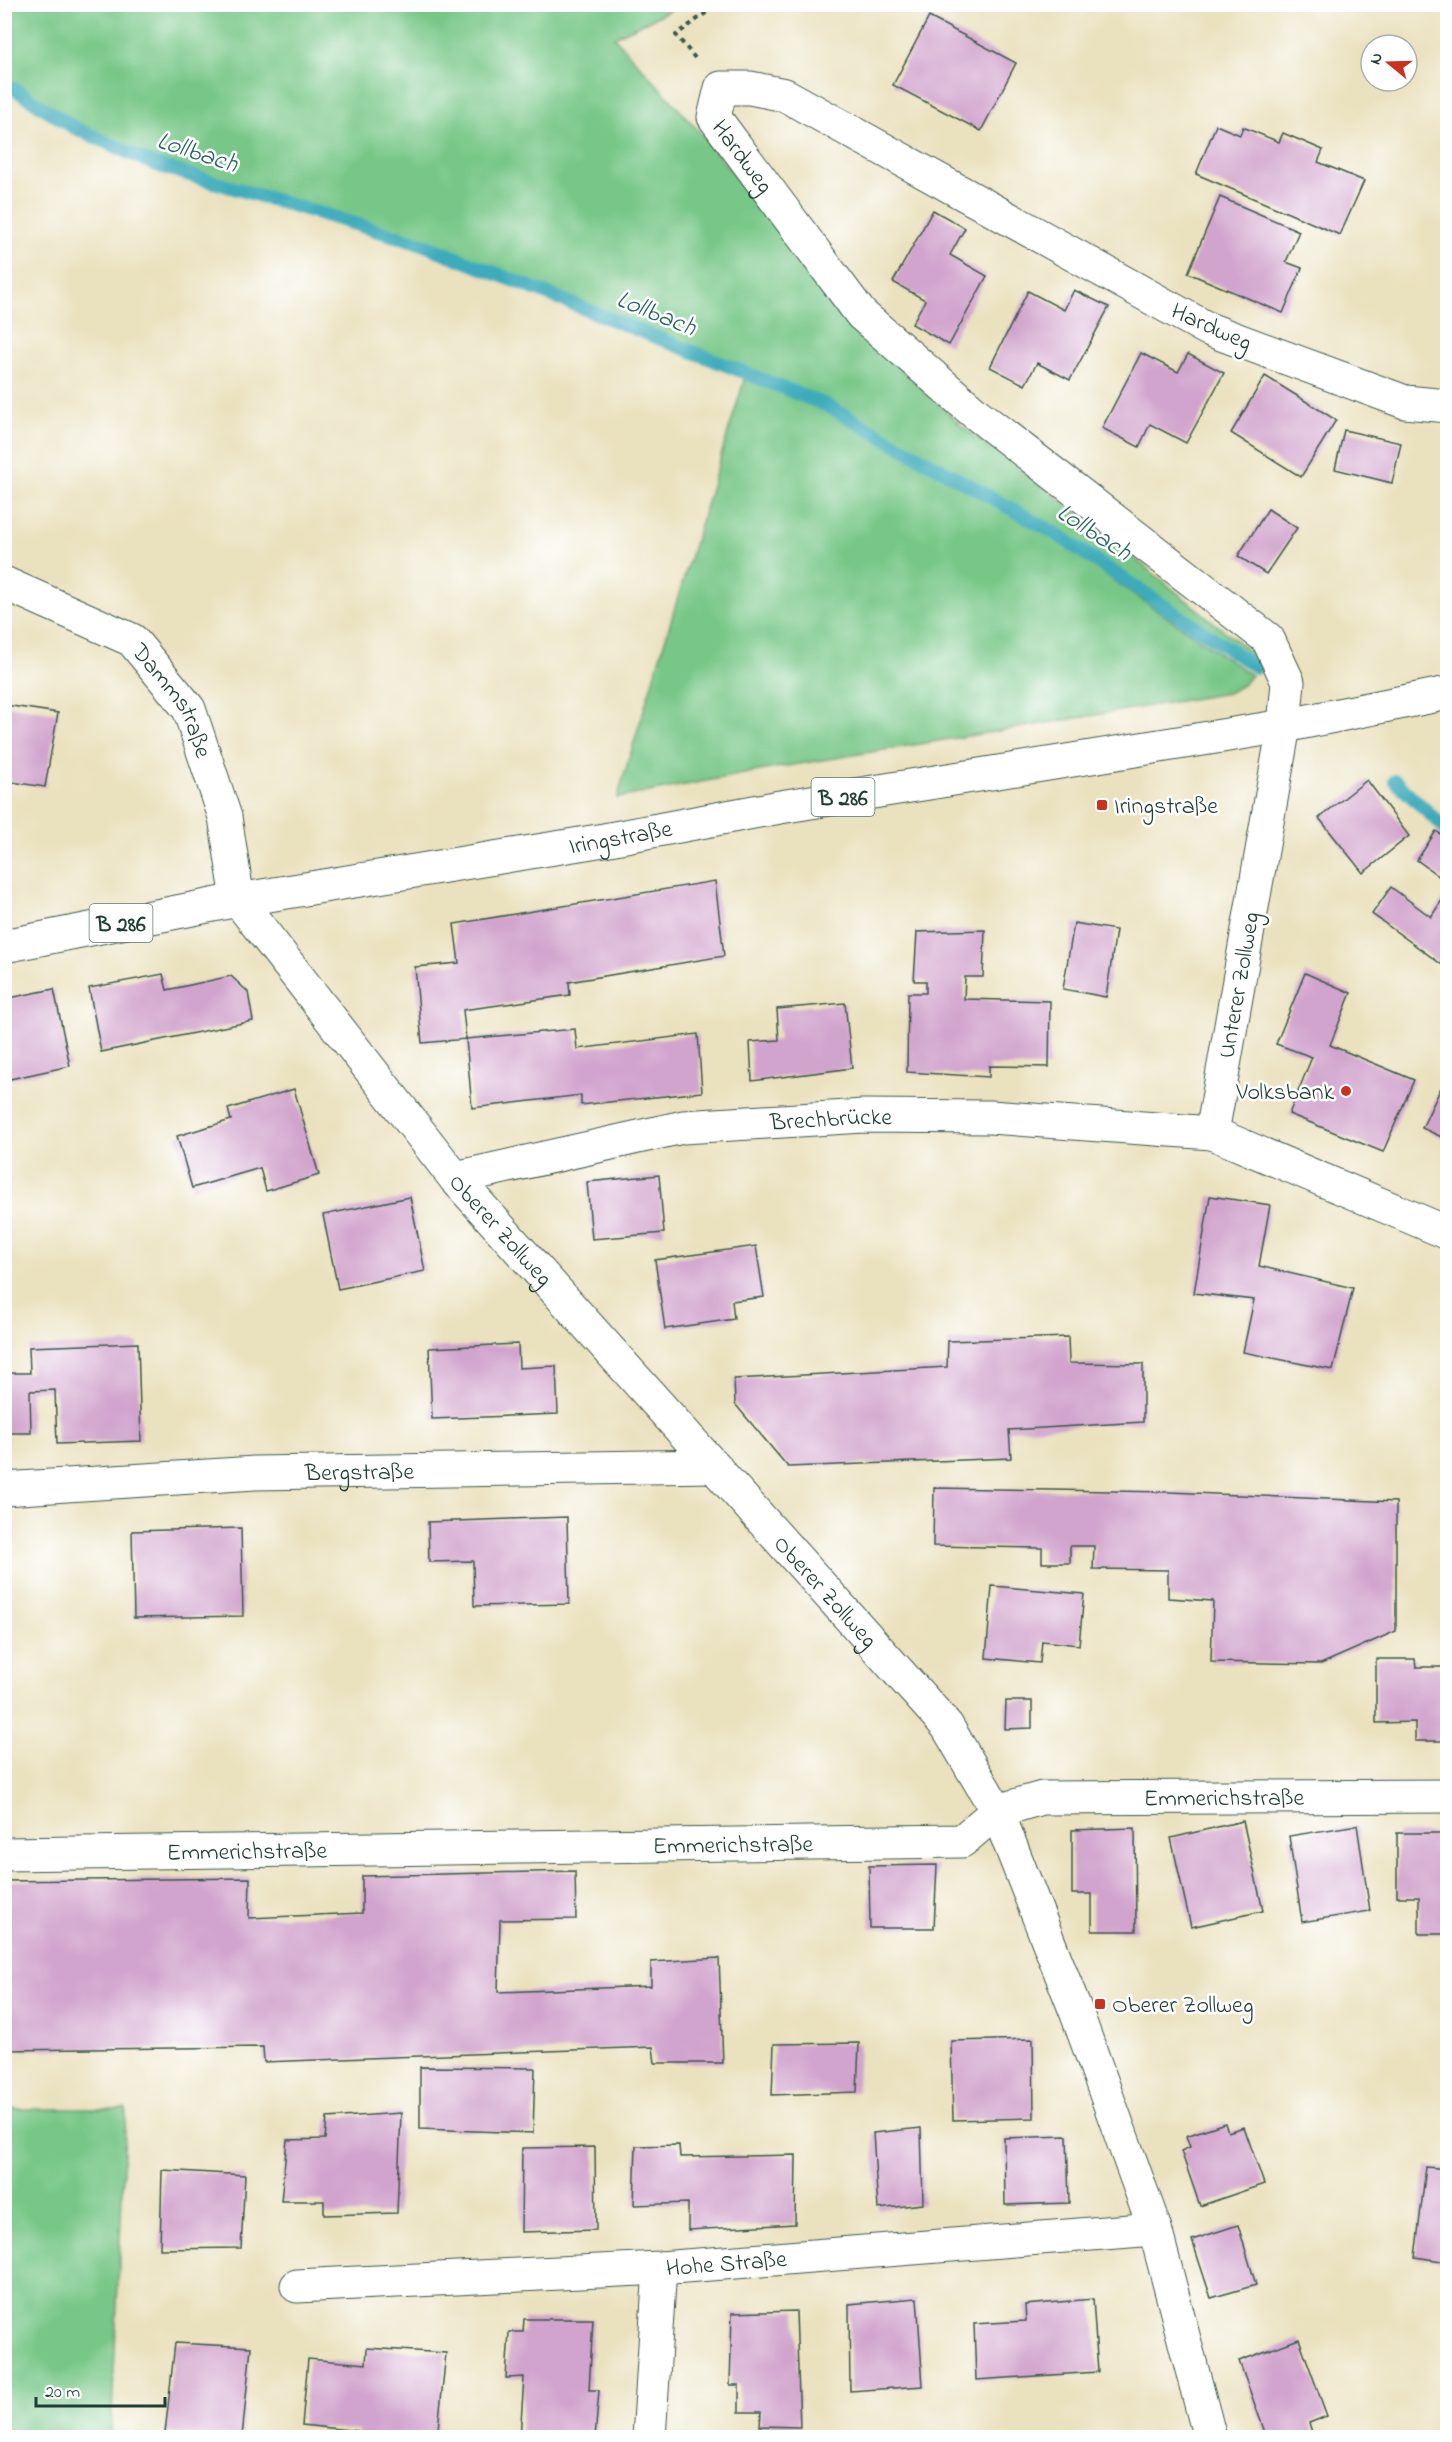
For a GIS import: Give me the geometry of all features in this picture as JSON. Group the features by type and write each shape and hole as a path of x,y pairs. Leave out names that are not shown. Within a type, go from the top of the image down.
{"street":[{"name":"Hardweg","path":"1284,726 1288,682 1268,639 975,413 861,314 714,117 722,88 750,88 785,95 1208,329 1405,402 1448,406"},
{"name":"Dammstraße","path":"4,583 132,640 189,709 225,817 238,900"},
{"name":"Iringstraße","path":"4,946 238,900 604,840 780,807 1284,726 1448,693"},
{"name":"Unterer Zollweg","path":"1212,1133 1284,726"},
{"name":"Oberer Zollweg","path":"238,900 455,1178 947,1726 997,1810 1077,2014 1155,2229 1210,2438"},
{"name":"Brechbrücke","path":"455,1178 683,1126 864,1116 990,1117 1212,1133"},
{"path":"1212,1133 1448,1233"},
{"name":"Bergstraße","path":"4,1489 255,1473 715,1466"},
{"name":"Emmerichstraße","path":"4,1854 962,1841 997,1810 1042,1798 1448,1796"},
{"name":"Hohe Straße","path":"297,2286 660,2268 1155,2229"},
{"path":"649,2438 660,2268"}],"path":[{"path":"718,4 676,35 722,88"},
{"path":"1421,4 1448,7"}],"green space":[{"path":"4,5 681,5 614,37 697,129 852,323 963,427 1086,519 1254,655 1256,667 1053,532 826,405 422,244 153,164 73,127 5,82"},
{"path":"745,377 824,410 1049,536 1251,675 1244,684 1228,693 775,768 617,798"},
{"path":"5,2109 126,2109 111,2437 5,2437"}],"building":[{"path":"929,17 1016,63 981,131 893,85"},
{"path":"1216,125 1240,135 1243,127 1279,142 1283,133 1323,150 1318,162 1364,181 1340,235 1196,174"},
{"path":"1220,197 1299,231 1286,262 1302,268 1283,313 1188,273"},
{"path":"933,210 965,228 950,255 987,276 949,345 912,324 925,300 893,282"},
{"path":"1074,290 1109,307 1070,380 1037,363 1025,385 990,367 1028,291 1064,310"},
{"path":"1141,353 1178,372 1188,354 1224,373 1186,443 1150,424 1139,447 1102,428"},
{"path":"1265,376 1336,420 1301,477 1231,433"},
{"path":"1344,430 1401,443 1392,483 1335,469"},
{"path":"1268,509 1297,528 1266,574 1238,556"},
{"path":"5,705 58,713 45,787 5,781"},
{"path":"1367,780 1409,836 1363,873 1319,818"},
{"path":"1436,831 1448,839 1448,883 1417,860"},
{"path":"715,881 724,956 569,982 570,995 463,1010 466,1039 422,1043 415,967 459,963 454,924"},
{"path":"1391,887 1431,917 1448,891 1448,969 1372,914"},
{"path":"1074,923 1116,930 1106,997 1063,989"},
{"path":"985,930 983,977 965,977 964,999 1050,1001 1049,1067 989,1066 989,1077 907,1072 908,993 926,993 926,981 914,981 917,932"},
{"path":"1305,973 1351,993 1330,1045 1414,1080 1383,1152 1289,1114 1312,1057 1276,1044"},
{"path":"163,974 167,990 231,976 248,992 253,1021 101,1052 89,988"},
{"path":"54,989 70,1066 10,1079 7,1066 4,1067 4,999"},
{"path":"845,1003 852,1068 752,1081 750,1042 779,1040 777,1009"},
{"path":"575,1029 577,1049 698,1034 702,1092 581,1105 581,1095 472,1108 466,1039"},
{"path":"1448,1073 1448,1140 1422,1128"},
{"path":"294,1089 319,1175 266,1191 260,1168 192,1188 177,1136 231,1120 228,1109"},
{"path":"659,1175 664,1233 592,1239 587,1182"},
{"path":"1210,1196 1270,1205 1259,1266 1353,1288 1333,1370 1243,1352 1254,1300 1194,1293"},
{"path":"410,1197 425,1271 338,1289 323,1215"},
{"path":"756,1246 764,1297 732,1301 734,1319 665,1329 655,1260"},
{"path":"1068,1337 1069,1363 1143,1364 1143,1422 1009,1430 1011,1458 788,1467 735,1404 734,1379 947,1367 948,1341"},
{"path":"138,1343 141,1441 57,1444 55,1390 30,1391 31,1433 7,1433 7,1444 4,1444 4,1362 7,1373 30,1373 29,1347"},
{"path":"518,1344 519,1368 556,1366 558,1414 432,1419 429,1348"},
{"path":"934,1488 1169,1492 1396,1502 1396,1631 1321,1664 1211,1662 1213,1601 1168,1598 1168,1570 1093,1569 1094,1546 1070,1546 1070,1563 1042,1563 1042,1548 933,1546"},
{"path":"567,1517 569,1604 474,1606 473,1561 429,1562 428,1522"},
{"path":"241,1528 243,1616 134,1618 132,1531"},
{"path":"992,1586 1084,1594 1079,1645 1042,1641 1040,1663 986,1658"},
{"path":"1376,1659 1415,1659 1416,1667 1448,1667 1448,1741 1415,1741 1415,1722 1376,1723"},
{"path":"1006,1701 1032,1701 1032,1728 1005,1729"},
{"path":"1243,1821 1263,1911 1191,1927 1171,1838"},
{"path":"1357,1825 1370,1911 1302,1922 1289,1836"},
{"path":"1135,1828 1136,1931 1092,1931 1092,1894 1072,1894 1072,1830"},
{"path":"1397,1833 1448,1833 1448,1934 1419,1934 1419,1897 1397,1897"},
{"path":"937,1865 934,1928 870,1928 869,1866"},
{"path":"575,1871 576,1919 500,1920 498,1992 651,1986 651,1962 719,1958 723,2063 655,2063 653,2047 264,2062 263,2047 4,2050 4,1881 250,1878 249,1918 362,1913 362,1876"},
{"path":"1033,2039 1034,2118 953,2120 951,2041"},
{"path":"859,2043 857,2092 772,2095 774,2044"},
{"path":"420,2067 535,2068 533,2133 420,2129"},
{"path":"401,2113 397,2213 324,2215 324,2201 281,2201 287,2140 325,2139 327,2118"},
{"path":"1225,2123 1228,2132 1244,2127 1264,2184 1200,2206 1181,2151 1190,2147 1186,2136"},
{"path":"921,2128 923,2204 878,2209 873,2133"},
{"path":"1067,2136 1069,2203 1005,2205 1004,2138"},
{"path":"679,2145 680,2157 796,2155 795,2224 688,2230 688,2203 634,2205 636,2146"},
{"path":"595,2147 596,2230 521,2232 522,2148"},
{"path":"1426,2167 1448,2169 1448,2262 1415,2257"},
{"path":"162,2170 245,2175 241,2248 160,2249"},
{"path":"1238,2225 1256,2285 1211,2298 1192,2240"},
{"path":"917,2298 923,2386 850,2391 849,2304"},
{"path":"1093,2299 1098,2372 976,2380 974,2324 1026,2321 1025,2305"},
{"path":"796,2311 800,2427 760,2426 761,2412 739,2412 739,2385 730,2385 732,2313"},
{"path":"524,2319 593,2319 589,2390 599,2390 595,2438 520,2438 524,2377 506,2378 509,2332 523,2332"},
{"path":"1299,2339 1327,2416 1309,2423 1314,2438 1267,2438 1239,2361"},
{"path":"175,2343 251,2347 242,2437 165,2433"},
{"path":"367,2348 446,2353 437,2438 358,2438 358,2431 302,2425 308,2359 366,2364"}],"waterway":[{"name":"Lollbach","path":"4,82 73,127 153,164 422,244 826,405 1053,532 1256,667"},
{"name":"Lollbach","path":"1395,781 1448,831"}],"place":[{"name":"Iringstraße","path":"1102,805"},
{"name":"Volksbank","path":"1346,1091"},
{"name":"Oberer Zollweg","path":"1100,2004"}]}
